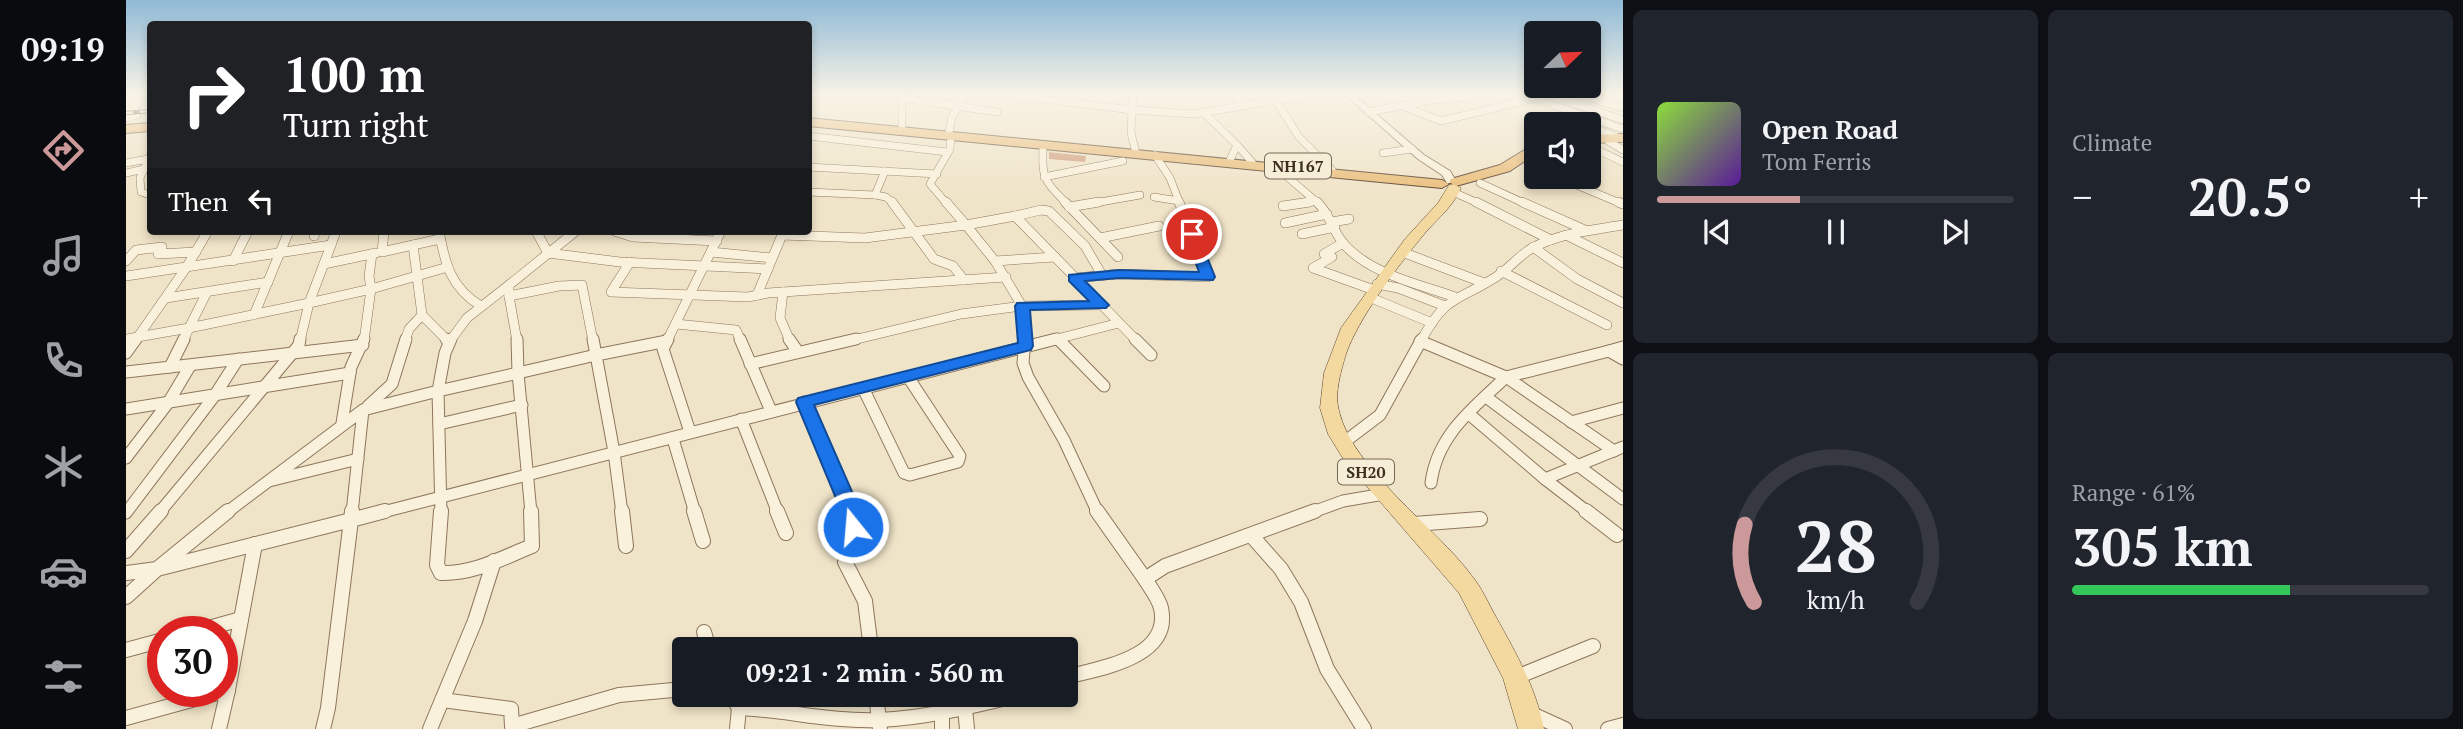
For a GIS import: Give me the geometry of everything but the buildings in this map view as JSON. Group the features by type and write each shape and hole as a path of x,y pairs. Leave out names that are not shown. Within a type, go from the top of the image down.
{"highway":[{"name":"NH167","path":"897,128 1450,185 1480,183 1524,164"},
{"name":"NH167","path":"909,128 1332,170 1450,185 1505,168 1524,155"},
{"path":"1601,141 1620,140"}],"main road":[{"name":"SH20","path":"1450,185 1448,201 1439,207 1402,252 1339,346 1329,389 1330,413 1343,443 1384,494 1461,578 1515,674 1530,721"}],"street":[{"path":"951,128 947,152 930,184 995,261 1022,306 1026,346 1023,363 1028,377 1064,440 1097,512 1145,579 1161,608 1159,632 1154,644 1119,663 1078,674"},
{"path":"1132,128 1136,151"},
{"path":"1220,128 1252,162"},
{"path":"1293,128 1299,138 1332,170"},
{"path":"1388,128 1446,173 1450,185 1551,240"},
{"path":"1595,128 1620,140"},
{"path":"1601,131 1620,140"},
{"path":"812,136 947,152"},
{"path":"1043,145 1044,177 1118,257"},
{"path":"1230,160 1237,145"},
{"path":"1383,153 1412,149"},
{"path":"1601,149 1623,162"},
{"path":"1074,278 1102,275 1208,277 1170,178 1155,155"},
{"path":"126,163 147,158"},
{"path":"1044,177 1123,161"},
{"path":"147,162 138,186 141,192 147,194"},
{"path":"812,167 937,174"},
{"path":"1278,168 1316,201 1332,221 1343,243 1359,257 1377,286 1432,323"},
{"path":"126,173 144,169"},
{"path":"875,195 885,171"},
{"path":"1480,183 1585,230"},
{"path":"1586,189 1623,204"},
{"path":"812,192 886,197 934,259 953,266 964,280"},
{"path":"1069,207 1140,195"},
{"path":"1154,197 1179,201"},
{"path":"1283,206 1316,201"},
{"path":"757,295 782,235 865,238 916,233 1041,210 1049,211 1085,246 1102,275"},
{"path":"1015,216 1151,355"},
{"path":"1285,223 1349,219"},
{"path":"1302,234 1332,221"},
{"path":"1343,443 1380,415 1434,316 1455,297 1485,283 1533,247 1585,230 1607,230 1623,225"},
{"path":"1100,238 1159,226"},
{"path":"126,353 166,298 206,235"},
{"path":"233,261 246,235"},
{"path":"254,314 288,235"},
{"path":"126,551 198,469 299,345 309,303 335,235"},
{"path":"342,422 350,373 363,345 371,289 369,276 383,235"},
{"path":"324,264 413,245 440,235 456,289 464,297 481,306"},
{"path":"538,235 548,253"},
{"path":"509,291 518,345 532,546 467,571 441,573 437,565 442,497 438,391 441,363 448,341 481,306 509,291 571,235"},
{"path":"627,235 719,236 663,349 690,432"},
{"path":"1566,235 1623,263"},
{"path":"1343,243 1324,254 1332,257 1313,268 1445,306"},
{"path":"126,276 331,245"},
{"path":"413,245 422,315 448,341"},
{"path":"137,274 139,268 126,263 136,250 162,247 158,254 195,252"},
{"path":"1533,247 1577,279 1623,303"},
{"path":"711,252 772,258"},
{"path":"1402,252 1485,283"},
{"path":"548,253 630,262 768,269"},
{"path":"995,261 1055,257"},
{"path":"630,262 611,292 689,297 757,295 1006,277"},
{"path":"126,339 309,303 448,267"},
{"path":"1502,271 1607,325"},
{"path":"166,298 268,282"},
{"path":"509,291 582,285 614,452 626,547"},
{"path":"1377,286 1455,297"},
{"path":"170,368 207,292"},
{"path":"783,292 779,312 780,325 798,352"},
{"path":"750,363 961,314 1022,306 1101,305"},
{"path":"126,597 264,482 342,422 363,410 392,384 408,329 422,315"},
{"path":"126,573 157,569 1119,323"},
{"path":"676,324 736,330 771,411"},
{"path":"1057,338 1104,386"},
{"path":"363,410 667,341"},
{"path":"1420,341 1506,377 1571,422 1618,449"},
{"path":"126,372 363,345"},
{"path":"1431,482 1431,466 1449,433 1506,377 1623,347"},
{"path":"1609,351 1623,359"},
{"path":"126,513 215,395 238,359"},
{"path":"126,458 168,403 190,366"},
{"path":"126,409 350,373"},
{"path":"863,388 904,473 910,475 958,462 960,456 908,377"},
{"path":"1486,397 1623,499"},
{"path":"804,402 847,503 853,527 845,562 865,601 870,637"},
{"path":"439,424 522,405"},
{"path":"1571,422 1623,408"},
{"path":"323,729 328,708 363,410"},
{"path":"1469,414 1545,479 1621,536"},
{"path":"741,419 786,533"},
{"path":"673,439 703,541"},
{"path":"1545,479 1618,449"},
{"path":"264,482 358,459"},
{"path":"1145,579 1165,566 1343,501 1384,494"},
{"path":"1414,524 1480,519"},
{"path":"1251,535 1281,569 1301,602 1327,669 1364,729"},
{"path":"238,635 255,544"},
{"path":"429,729 475,621 494,561"},
{"path":"704,632 705,637"},
{"path":"126,650 147,644"},
{"path":"1515,674 1524,674 1593,646"},
{"path":"442,700 511,709 512,726 619,695 672,690"},
{"path":"126,718 166,707"},
{"path":"219,729 224,707"},
{"path":"735,707 737,729"},
{"path":"766,707 801,717 880,724 942,709 969,707"},
{"path":"965,708 967,729"},
{"path":"942,709 942,729"},
{"path":"1530,721 1565,729"},
{"path":"1608,729 1623,725"}],"route":[{"path":"853,527 847,503 804,402 1026,346 1022,306 1101,305 1074,278 1119,274 1208,277 1192,234"}]}
